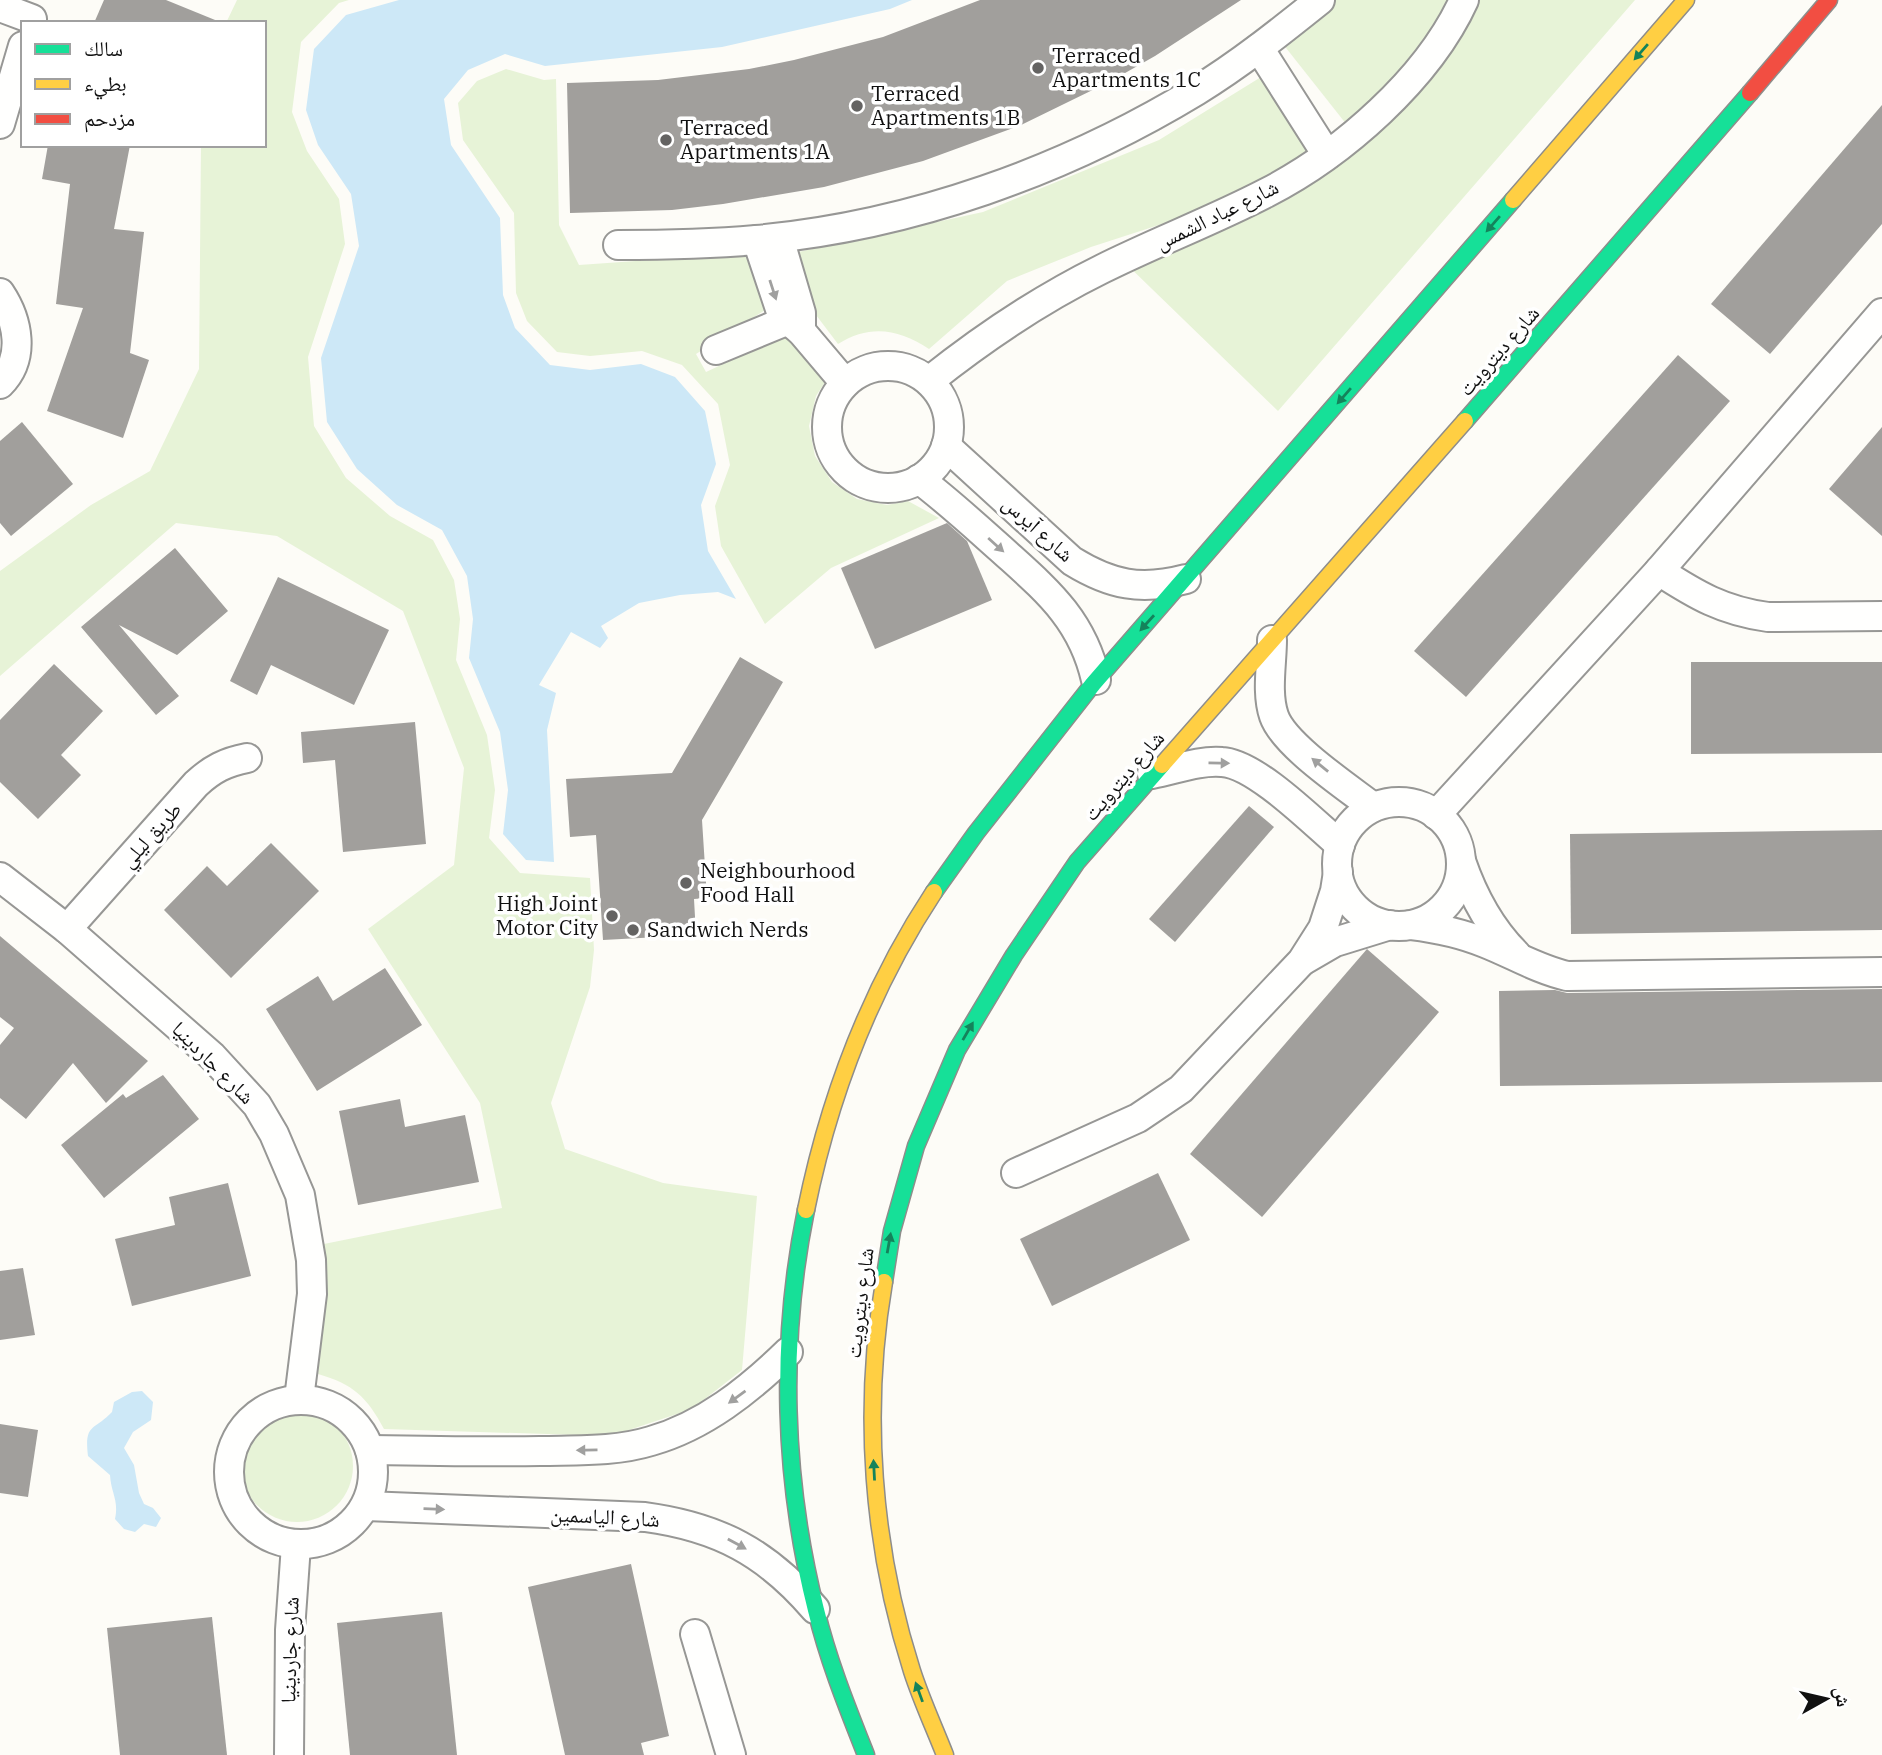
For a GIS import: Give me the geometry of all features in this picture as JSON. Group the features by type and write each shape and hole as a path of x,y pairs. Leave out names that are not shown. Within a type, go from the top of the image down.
{"street":[{"path":"618,245 688,245 768,239 852,226 925,208 1019,177 1065,159 1132,127 1197,90 1259,48 1320,0"},
{"name":"شارع عباد الشمس","path":"929,381 985,337 1042,301 1101,269 1267,193 1327,155 1387,104 1414,75 1438,44 1464,0"},
{"path":"866,1755 837,1683 815,1609 794,1492 788,1417 788,1352 795,1272 806,1206 824,1130 844,1070 866,1017 897,953 951,866 1096,680 1686,0"},
{"name":"شارع ديترويت","path":"945,1755 912,1673 890,1591 876,1506 872,1421 876,1328 889,1237 914,1147 950,1061 1014,953 1077,862 1592,278 1829,0"},
{"path":"0,7 34,14"},
{"path":"1259,48 1327,155"},
{"path":"0,124 21,53"},
{"path":"768,239 779,307 845,383"},
{"path":"0,293 13,313 17,336 14,359 0,384"},
{"path":"1436,815 1659,571 1882,313"},
{"path":"716,350 794,326"},
{"path":"877,366 896,366 914,371 929,381 938,392 948,418 946,446 935,464 919,479 901,487 881,488 846,472 834,456 828,438 827,418 833,399 845,383 860,372 877,366"},
{"name":"شارع آيرس","path":"946,446 1072,561 1089,571 1126,584 1146,586 1186,579"},
{"name":"شارع آيرس","path":"919,479 945,499 1052,596 1076,626 1085,643 1096,680"},
{"path":"1659,571 1713,604 1749,615 1882,616"},
{"path":"1272,640 1271,705 1279,727 1294,744 1373,807"},
{"name":"طريق ليلي","path":"66,929 196,784 210,771 228,762 247,758"},
{"path":"1152,774 1210,762 1247,768 1339,859 1342,887 1355,907 1375,921 1459,934 1505,951 1526,963 1567,976 1882,972"},
{"path":"1016,1173 1138,1118 1181,1089 1302,961 1322,928 1335,891 1339,859 1352,823 1373,807 1405,802 1421,806 1449,827 1472,890 1505,941 1526,963"},
{"path":"1302,961 1335,942 1427,919 1441,909 1452,895 1459,879 1461,861"},
{"name":"شارع جاردينيا","path":"0,877 66,929 212,1056 257,1105 274,1134 300,1195 312,1260 312,1294 299,1399"},
{"path":"370,1450 487,1452 607,1450 631,1447 654,1441 713,1413 765,1375 788,1352"},
{"path":"299,1399 322,1403 344,1413 360,1429 370,1450 374,1469 366,1506 354,1523 337,1536 317,1543 296,1545 272,1539 252,1525 237,1506 230,1482 230,1458 239,1435 254,1416 275,1404 299,1399"},
{"name":"شارع الياسمين","path":"366,1506 645,1517 674,1521 719,1535 752,1552 776,1568 815,1609"},
{"name":"شارع جاردينيا","path":"289,1755 289,1654 296,1545"},
{"path":"695,1634 731,1755"}],"green space":[{"path":"237,0 349,0 339,3 301,42 292,112 307,151 339,199 345,244 308,357 314,426 346,478 390,516 433,540 454,580 460,619 456,660 487,735 495,790 489,838 520,873 590,878 594,950 590,987 551,1103 565,1149 663,1183 757,1196 742,1370 692,1409 611,1436 384,1429 358,1393 341,1382 318,1374 326,1283 319,1245 502,1208 480,1103 368,929 454,865 464,768 403,611 277,536 176,523 0,676 0,571 91,505 150,471 199,369 201,147 266,147 266,21 227,21"},
{"path":"1330,0 1450,0 1447,10 1382,98 1347,125 1275,34"},
{"path":"1469,0 1635,0 1278,411 1119,257 1319,169"},
{"path":"506,69 544,80 556,79 559,225 579,265 749,253 770,307 696,354 706,372 788,334 827,379 816,396 809,426 815,456 832,482 857,499 887,505 908,501 939,518 831,568 765,624 721,546 715,506 730,465 718,404 682,365 642,351 590,356 557,352 527,321 516,293 514,213 463,140 458,103 477,81"},
{"path":"1274,69 1329,139 1233,201 1091,247 1007,281 929,349 907,337 884,332 861,334 838,344 794,286 789,254 983,212 1159,140"},
{"path":"297,1410 319,1414 337,1426 349,1444 353,1466 349,1488 337,1506 319,1518 297,1522 275,1518 257,1506 245,1488 241,1466 245,1444 257,1426 275,1414"}],"water":[{"path":"399,0 912,0 890,9 722,47 545,66 505,54 468,70 444,99 451,145 500,218 503,295 515,328 550,365 590,370 641,364 675,377 705,411 716,464 701,505 708,551 736,599 718,592 680,595 639,603 601,626 608,638 600,648 571,632 539,685 556,693 547,730 554,862 526,860 503,834 508,790 500,732 469,658 473,619 467,576 442,530 397,505 357,469 327,422 321,358 359,246 351,194 318,145 306,110 314,49 346,15"},
{"path":"142,1391 153,1402 151,1420 133,1432 124,1448 134,1465 139,1493 144,1504 153,1508 161,1518 156,1527 144,1524 135,1532 124,1529 115,1519 116,1507 110,1475 88,1456 87,1445 89,1433 112,1412 114,1402 132,1392"}],"building":[{"path":"104,0 166,0 218,21 95,21"},
{"path":"980,0 1241,0 1111,81 1019,126 923,161 824,187 723,204 672,210 570,213 567,83 658,80 749,69 794,60 883,37"},
{"path":"1882,105 1882,224 1770,354 1711,304"},
{"path":"48,147 130,147 114,229 144,232 130,353 149,360 123,438 47,411 83,308 56,304 70,184 42,179"},
{"path":"1678,355 1730,401 1466,697 1414,651"},
{"path":"22,422 73,484 11,536 0,523 0,441"},
{"path":"1882,427 1882,536 1829,489"},
{"path":"947,523 967,541 992,600 875,649 841,568"},
{"path":"175,548 228,611 177,655 119,625 179,696 156,715 81,627"},
{"path":"278,577 389,630 354,705 271,665 257,695 230,681"},
{"path":"740,657 783,682 702,820 707,898 694,899 696,935 603,940 596,835 570,837 566,779 672,773"},
{"path":"1691,662 1882,662 1882,753 1691,754"},
{"path":"54,664 103,711 61,755 81,775 38,819 0,782 0,720"},
{"path":"415,722 426,844 343,852 335,760 303,763 301,732"},
{"path":"1249,806 1274,827 1175,942 1149,919"},
{"path":"1882,830 1882,930 1571,934 1570,834"},
{"path":"271,843 319,891 231,978 164,910 207,866 227,886"},
{"path":"0,936 148,1061 106,1103 73,1063 26,1119 0,1098 0,1045 14,1028 0,1017"},
{"path":"1367,949 1439,1012 1262,1217 1190,1154"},
{"path":"385,968 422,1025 317,1091 266,1009 318,976 333,1001"},
{"path":"1882,989 1882,1082 1500,1086 1499,991 1555,990 1567,993"},
{"path":"163,1075 199,1119 104,1198 61,1145 123,1094 126,1098"},
{"path":"400,1099 405,1127 465,1115 479,1182 358,1205 339,1111"},
{"path":"1158,1173 1190,1240 1052,1306 1020,1239"},
{"path":"228,1183 251,1276 132,1306 115,1239 175,1225 169,1197"},
{"path":"23,1268 35,1335 0,1340 0,1271"},
{"path":"0,1424 38,1430 28,1497 0,1493"},
{"path":"631,1564 669,1736 641,1743 644,1755 565,1755 528,1587"},
{"path":"442,1612 457,1755 350,1755 337,1623"},
{"path":"212,1617 227,1755 120,1755 107,1628"}],"traffic: fast":[{"path":"1465,421 1750,93"},
{"path":"934,892 976,833 1093,684 1513,200"},
{"path":"884,1282 892,1231 916,1146 957,1050 1014,955 1077,862 1162,765"},
{"path":"806,1210 797,1260 789,1360 791,1461 805,1561 821,1629 838,1683 866,1755"}],"traffic: slow":[{"path":"1513,200 1686,0"},
{"path":"1162,765 1465,421"},
{"path":"806,1210 827,1126 871,1005 934,892"},
{"path":"884,1282 873,1380 875,1478 880,1527 898,1624 916,1682 945,1755"}],"traffic: jam":[{"path":"1750,93 1829,0"}],"place":[{"name":"Terraced Apartments 1C","path":"1038,68"},
{"name":"Terraced Apartments 1B","path":"857,106"},
{"name":"Terraced Apartments 1A","path":"666,140"},
{"name":"Neighbourhood Food Hall","path":"686,883"},
{"name":"High Joint Motor City","path":"612,916"},
{"name":"Sandwich Nerds","path":"633,930"}]}
